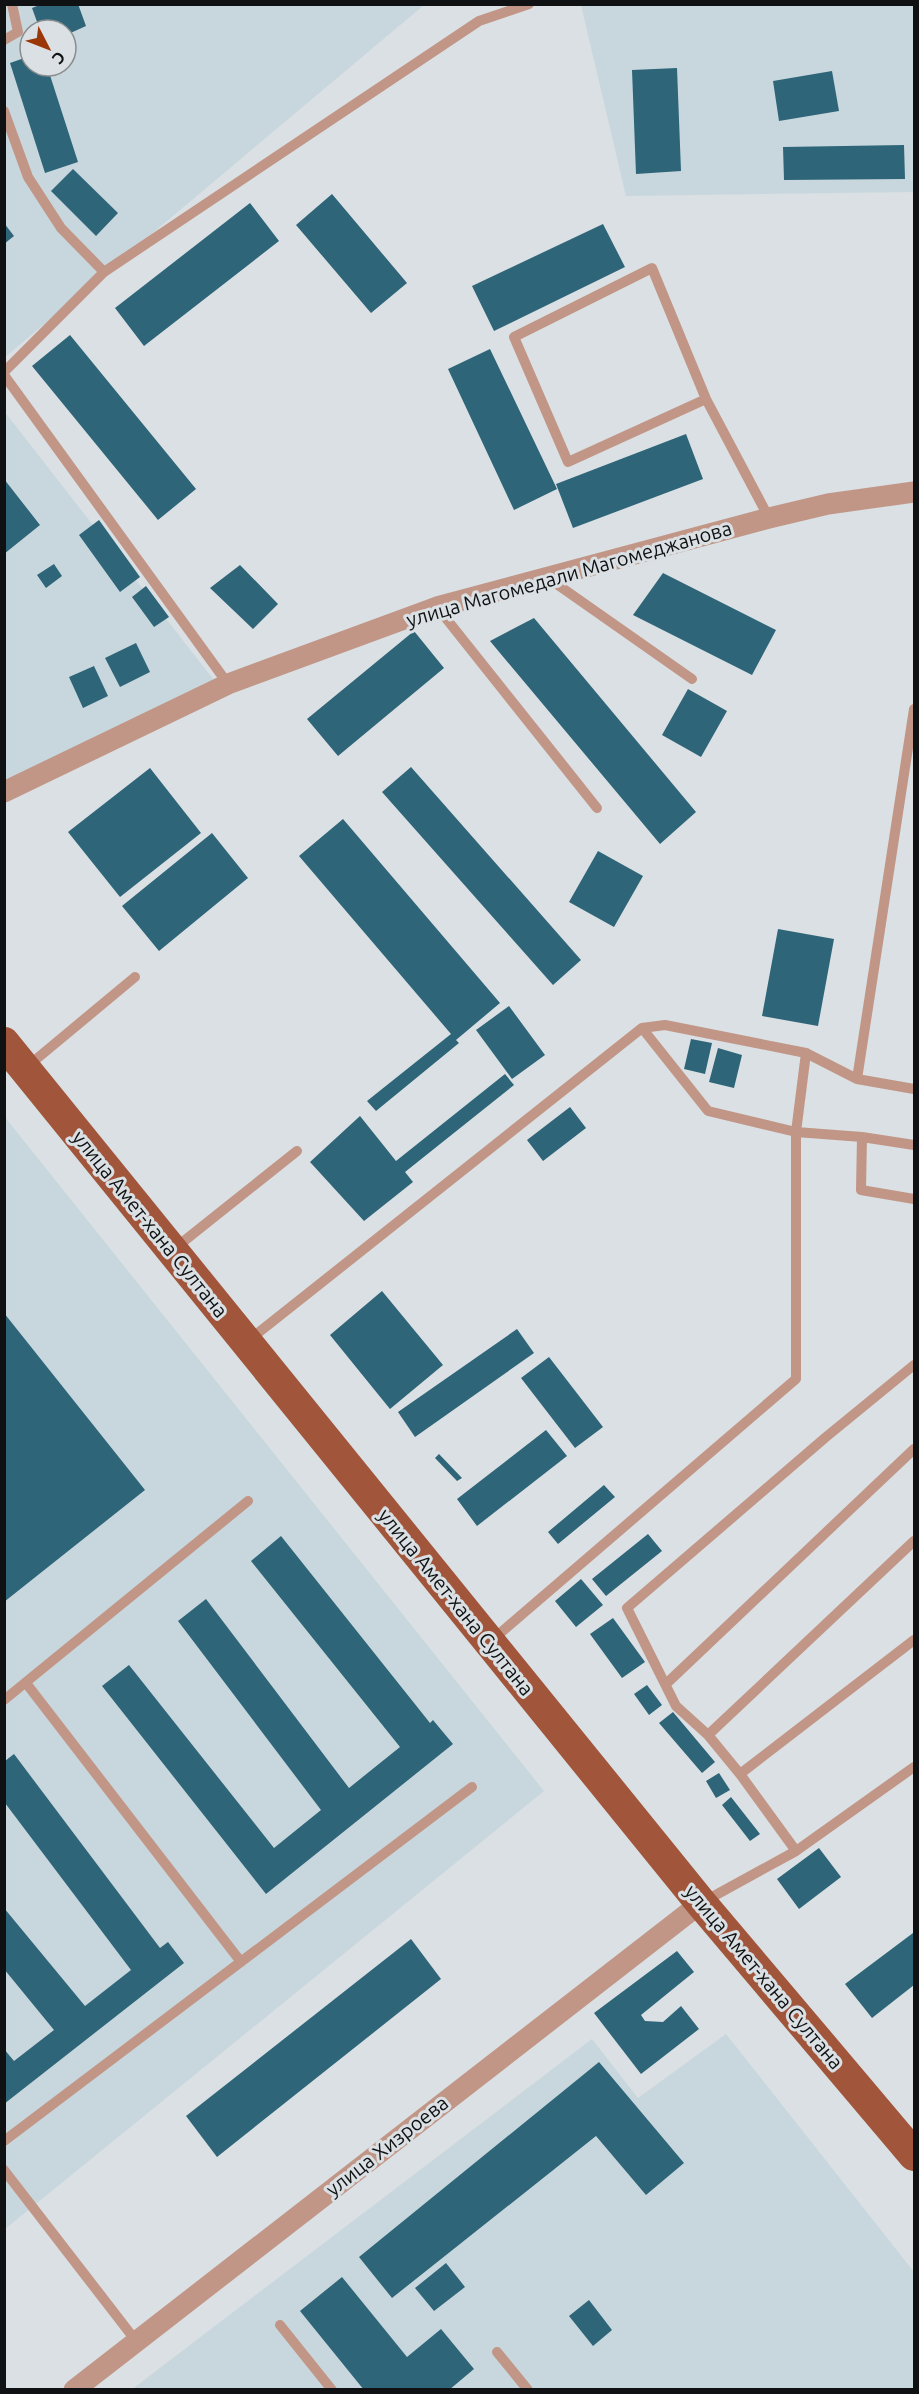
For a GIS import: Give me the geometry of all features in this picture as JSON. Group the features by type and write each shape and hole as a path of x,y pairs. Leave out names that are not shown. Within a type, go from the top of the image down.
{"main road":[{"name":"улица Амет-хана Султана","path":"4,1043 701,1903 915,2155"}],"street":[{"name":"улица Магомедали Магомеджановa","path":"4,792 228,684 437,607 768,518 828,504 915,492"},
{"name":"улица Хизроева","path":"82,2387 136,2342 701,1903"}],"lane":[{"path":"4,40 18,32 12,4"},
{"path":"228,684 4,373 104,272 479,21 530,4"},
{"path":"4,111 28,177 61,228 104,272"},
{"path":"706,399 568,462 514,337 652,268 706,399 768,518"},
{"path":"548,578 692,679"},
{"path":"437,607 597,808"},
{"path":"857,1079 915,709"},
{"path":"25,1068 135,977"},
{"path":"246,1343 642,1028 666,1025 806,1053 857,1079 915,1089"},
{"path":"642,1028 708,1111 796,1132 862,1137 915,1145"},
{"path":"489,1643 796,1379 796,1132 806,1053"},
{"path":"862,1137 861,1190 915,1199"},
{"path":"172,1251 297,1151"},
{"path":"796,1851 740,1774 708,1735 676,1706 627,1608 826,1437 915,1365"},
{"path":"666,1684 915,1449"},
{"path":"4,1700 248,1501"},
{"path":"708,1735 915,1541"},
{"path":"740,1774 915,1640"},
{"path":"26,1683 241,1962"},
{"path":"701,1903 796,1851 915,1767"},
{"path":"4,2141 472,1787"},
{"path":"4,2170 136,2342"},
{"path":"280,2325 332,2390"},
{"path":"497,2352 528,2390"}],"shaded area":[{"path":"5,5 424,5 5,357"},
{"path":"581,5 914,5 914,192 626,196"},
{"path":"4,411 224,693 4,793"},
{"path":"4,1116 544,1791 5,2229 4,2229"},
{"path":"726,2034 914,2272 914,2389 131,2390 592,2039 638,2098"}],"building":[{"path":"42,4 78,4 86,26 78,30 78,18 36,18 32,8"},
{"path":"18,60 18,78 51,78 78,162 45,173 10,63"},
{"path":"677,68 681,171 636,174 632,70"},
{"path":"832,71 839,111 779,121 773,81"},
{"path":"904,145 905,179 784,180 783,147"},
{"path":"73,169 118,213 96,236 51,191"},
{"path":"332,194 407,283 371,313 296,225"},
{"path":"250,203 279,241 144,346 115,308"},
{"path":"4,223 14,236 4,244"},
{"path":"603,224 625,267 494,331 472,286"},
{"path":"70,335 196,489 158,520 32,366"},
{"path":"490,349 557,489 514,510 448,369"},
{"path":"686,434 703,479 573,528 556,484"},
{"path":"4,479 40,525 4,554"},
{"path":"99,520 140,577 120,592 79,535"},
{"path":"54,564 62,576 46,588 37,575"},
{"path":"240,565 278,604 253,629 210,588"},
{"path":"663,573 776,630 752,675 633,615"},
{"path":"146,586 169,617 154,627 132,597"},
{"path":"534,618 696,812 660,844 490,641"},
{"path":"414,631 444,668 338,756 307,719"},
{"path":"136,643 150,672 120,687 105,658"},
{"path":"94,666 108,696 83,708 69,677"},
{"path":"688,689 727,711 701,757 662,735"},
{"path":"411,767 581,960 553,985 382,792"},
{"path":"150,768 201,833 120,897 68,832"},
{"path":"343,819 500,1003 456,1040 459,1043 376,1111 367,1101 451,1034 299,856"},
{"path":"212,833 248,878 159,951 122,906"},
{"path":"598,851 643,876 614,927 569,902"},
{"path":"778,929 834,939 818,1026 762,1016"},
{"path":"509,1006 545,1055 512,1079 476,1030"},
{"path":"691,1039 712,1043 705,1074 684,1069"},
{"path":"718,1048 742,1055 734,1088 709,1082"},
{"path":"505,1074 514,1085 405,1172 413,1182 364,1221 310,1162 360,1116 396,1161"},
{"path":"570,1107 586,1128 543,1161 527,1140"},
{"path":"382,1291 443,1365 390,1409 330,1335"},
{"path":"4,1313 145,1490 4,1602"},
{"path":"517,1329 534,1353 415,1437 398,1412"},
{"path":"549,1357 603,1427 575,1448 521,1378"},
{"path":"546,1430 567,1456 477,1526 457,1499"},
{"path":"439,1454 462,1478 457,1481 435,1458"},
{"path":"604,1485 615,1497 558,1544 548,1532"},
{"path":"648,1534 662,1551 606,1596 592,1579"},
{"path":"281,1536 430,1723 433,1720 453,1744 266,1894 102,1686 129,1665 274,1848 321,1810 178,1621 206,1599 349,1788 400,1747 251,1561"},
{"path":"581,1579 603,1605 576,1627 555,1601"},
{"path":"613,1618 645,1662 622,1678 590,1634"},
{"path":"647,1685 662,1705 649,1715 634,1694"},
{"path":"673,1712 715,1762 702,1773 659,1723"},
{"path":"14,1754 160,1948 168,1942 184,1963 4,2104 4,2049 14,2061 54,2030 4,1969 4,1908 85,2006 131,1970 5,1803 5,1761"},
{"path":"719,1773 730,1790 716,1798 706,1781"},
{"path":"731,1797 760,1834 750,1841 722,1805"},
{"path":"819,1848 841,1877 799,1909 777,1879"},
{"path":"913,1933 914,1985 872,2018 845,1984"},
{"path":"411,1939 441,1979 217,2157 186,2116"},
{"path":"677,1951 694,1972 641,2015 645,2021 663,2022 681,2006 699,2029 641,2074 594,2013"},
{"path":"599,2062 684,2163 646,2195 596,2136 392,2298 359,2257"},
{"path":"446,2263 465,2287 434,2311 415,2288"},
{"path":"342,2277 407,2357 441,2329 474,2369 449,2390 364,2390 300,2311"},
{"path":"589,2300 612,2330 593,2346 569,2316"}]}
